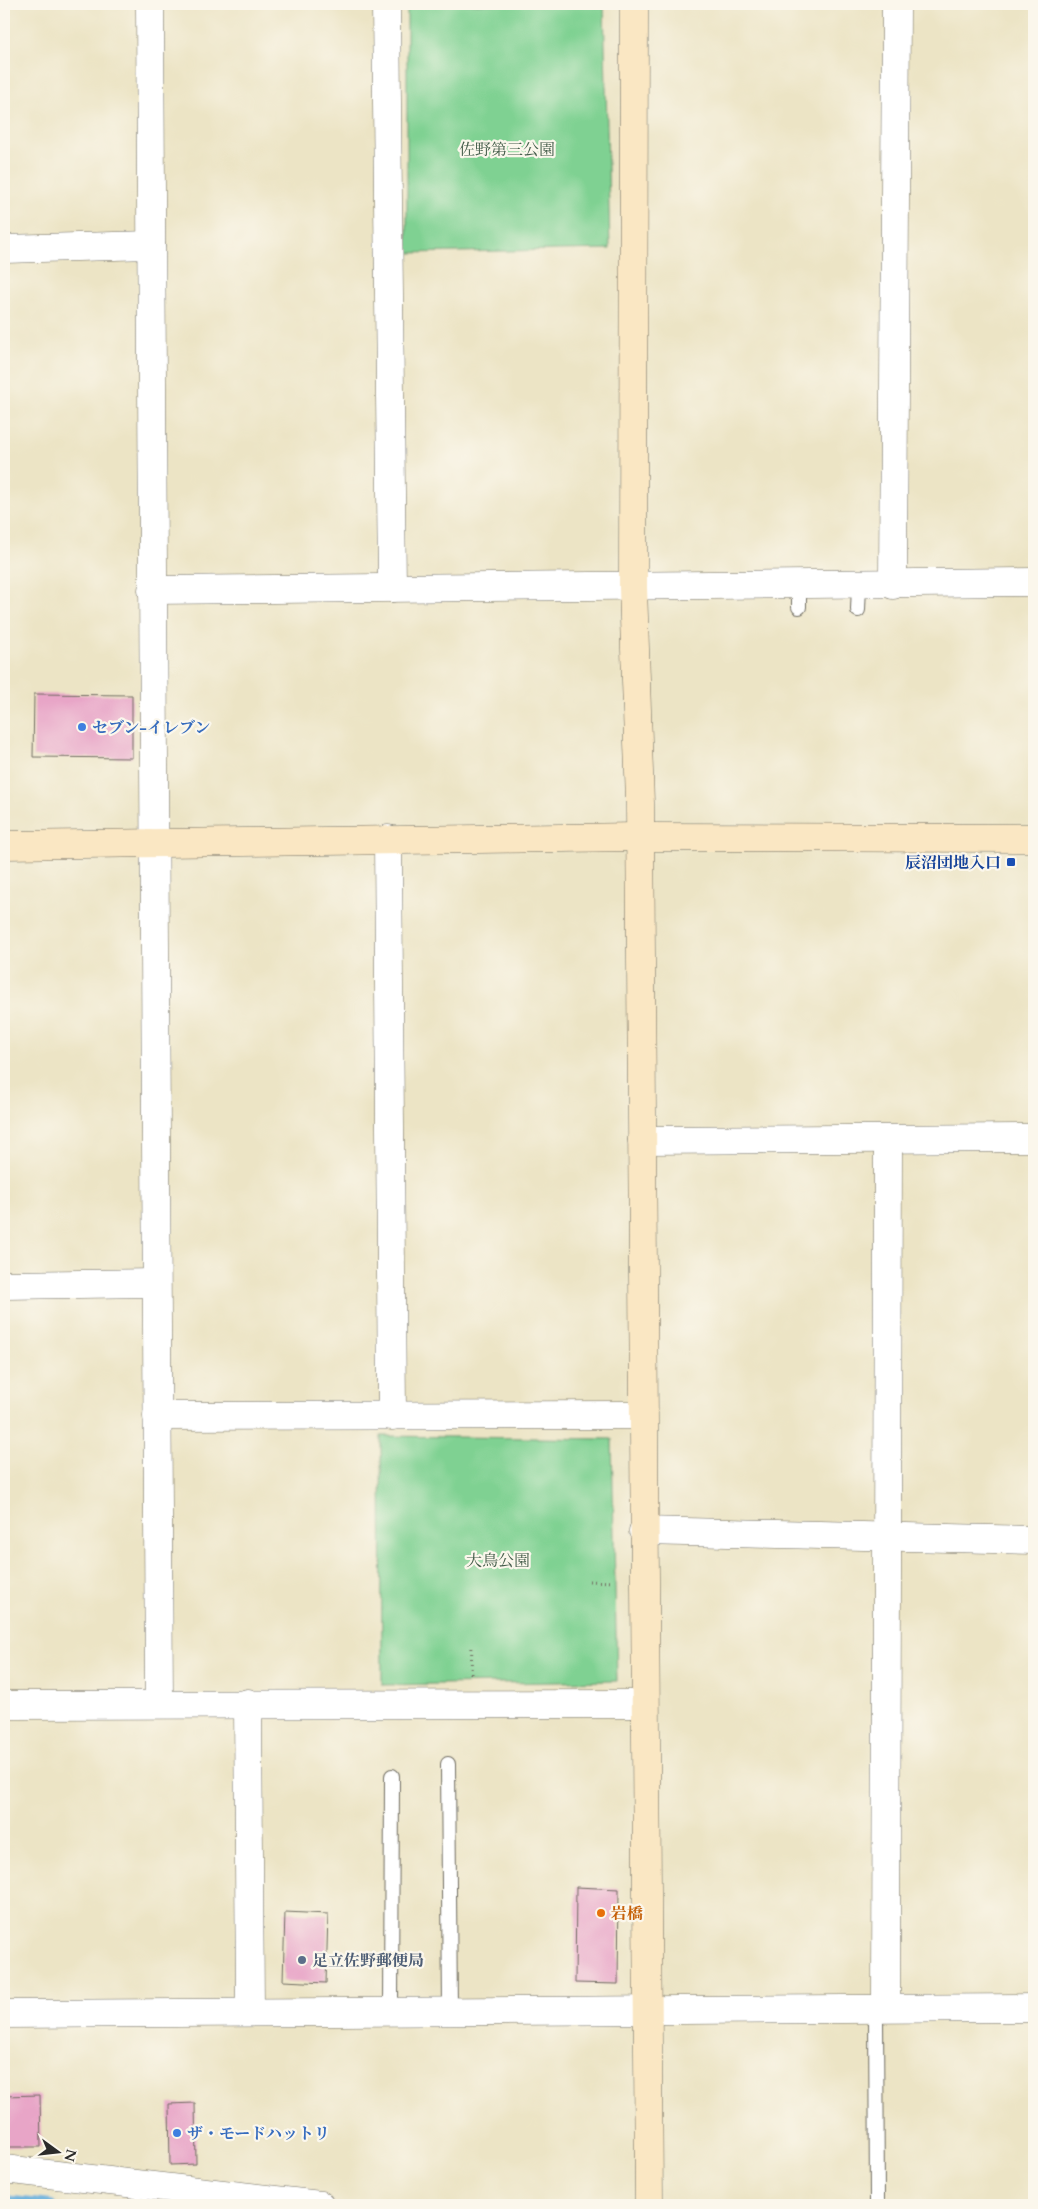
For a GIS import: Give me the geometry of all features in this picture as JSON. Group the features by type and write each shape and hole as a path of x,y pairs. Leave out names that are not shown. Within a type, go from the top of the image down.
{"street":[{"path":"150,4 159,1703"},
{"path":"386,4 392,588"},
{"path":"634,4 633,587 640,837 648,2205"},
{"path":"893,585 896,4"},
{"path":"4,249 151,245"},
{"path":"152,590 633,587 858,598 893,585 1034,582"},
{"path":"4,845 640,837 1034,838"},
{"path":"388,840 392,1416"},
{"path":"642,1140 1034,1138"},
{"path":"881,2008 888,1140"},
{"path":"4,1285 156,1283"},
{"path":"156,1416 643,1415"},
{"path":"643,1531 1034,1540"},
{"path":"4,1705 159,1703 644,1704"},
{"path":"248,1703 250,2011"},
{"path":"4,2014 250,2011 450,2012 1034,2008"},
{"path":"4,2170 320,2205"}],"lane":[{"path":"448,1764 450,2012"},
{"path":"392,1776 392,2012"},
{"path":"877,2205 881,2008"}],"path":[{"path":"589,1581 616,1582"},
{"path":"470,1681 472,1644"}],"green space":[{"name":"佐野第三公園","path":"407,4 604,4 610,249 407,253"},
{"name":"大鳥公園","path":"381,1436 612,1439 617,1681 382,1685"}],"building":[{"path":"34,694 132,695 132,758 33,757"},
{"path":"576,1887 619,1889 618,1984 575,1983"},
{"path":"285,1912 328,1914 326,1983 283,1981"},
{"path":"40,2095 41,2147 4,2147 4,2096"},
{"path":"195,2103 196,2164 170,2165 169,2104"}],"waterway":[{"path":"4,2200 51,2205"}],"place":[{"name":"セブン-イレブン","path":"82,727"},
{"name":"辰沼団地入口","path":"1011,862"},
{"name":"岩橋","path":"601,1913"},
{"name":"足立佐野郵便局","path":"302,1960"},
{"name":"ザ・モードハットリ","path":"177,2133"}]}
